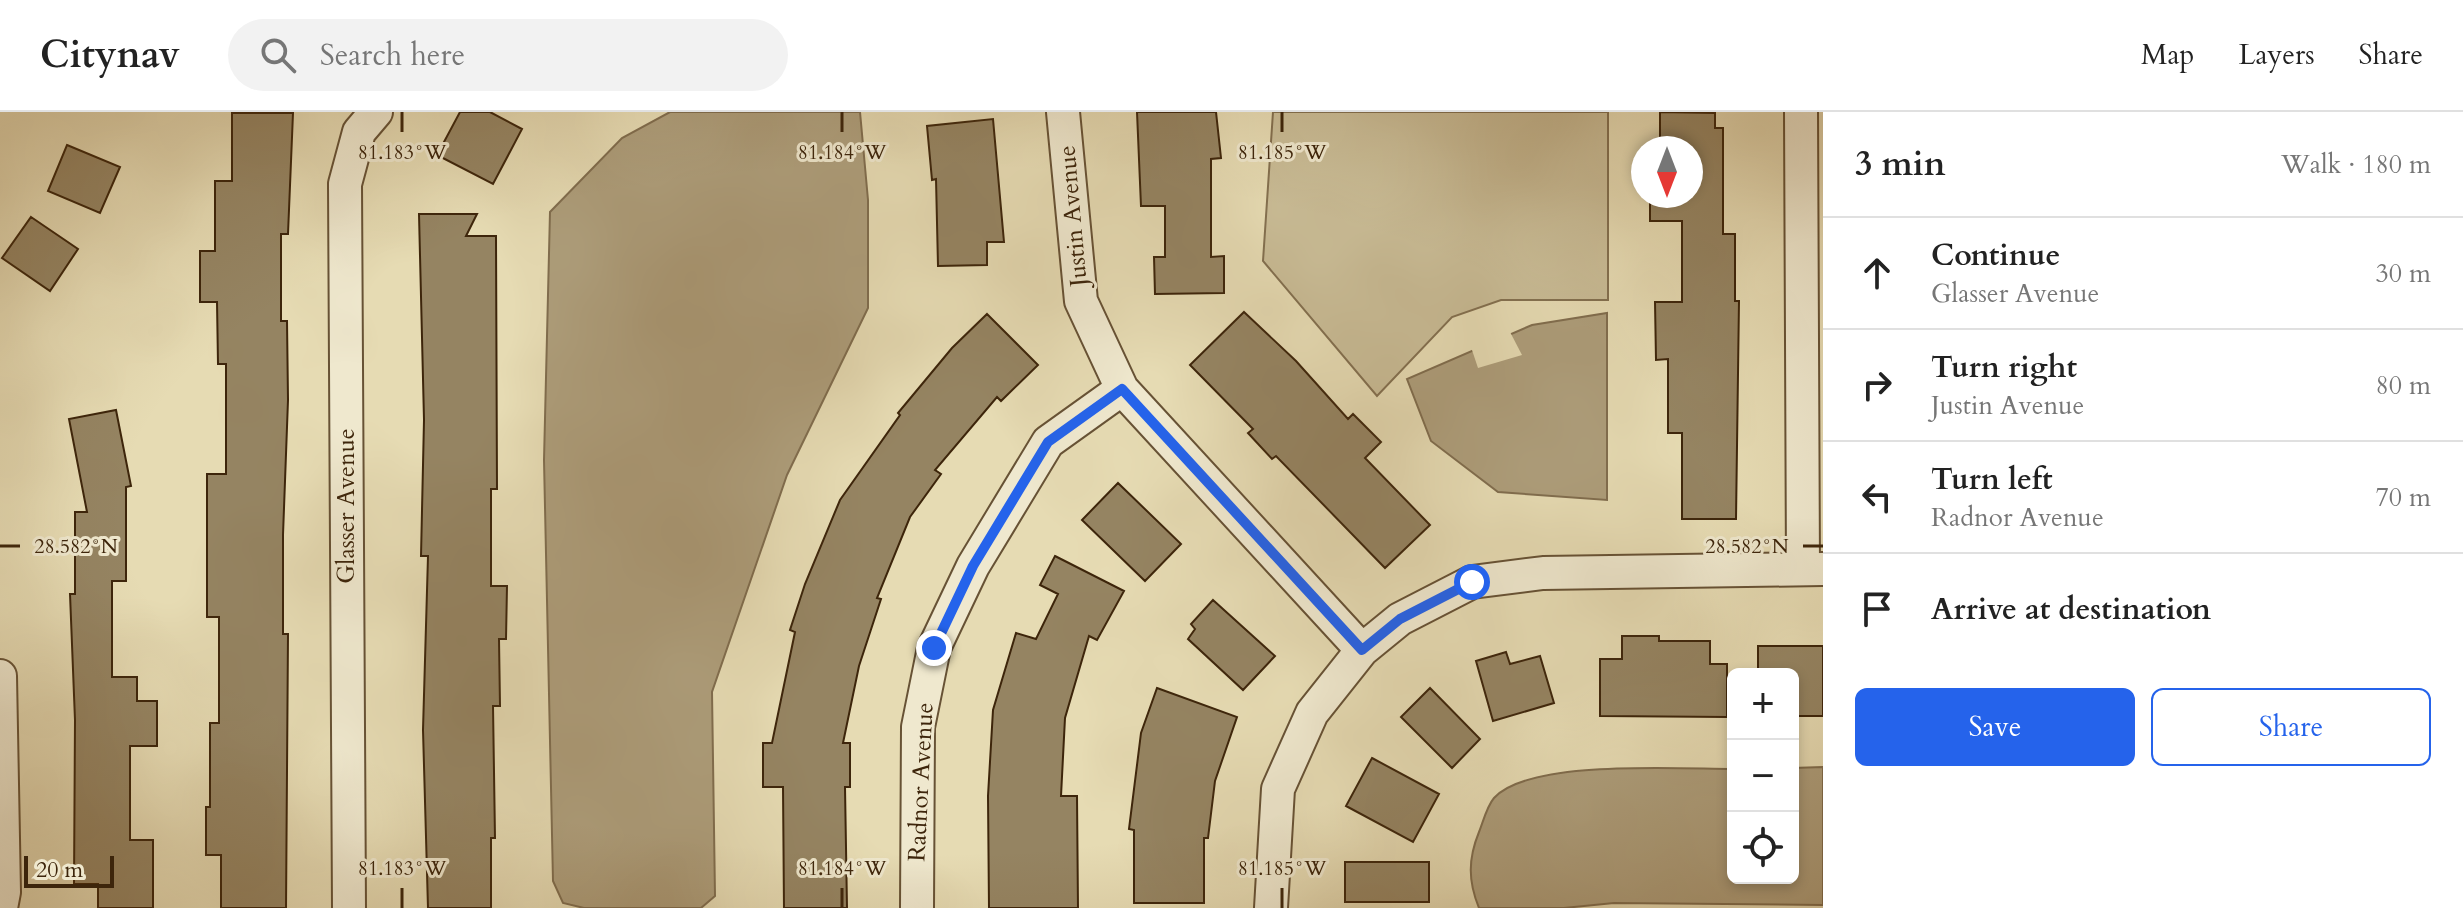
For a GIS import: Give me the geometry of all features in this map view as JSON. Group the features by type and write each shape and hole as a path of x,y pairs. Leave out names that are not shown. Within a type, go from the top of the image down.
{"street":[{"name":"Glasser Avenue","path":"349,908 345,184 359,132 376,112"},
{"name":"Justin Avenue","path":"1063,112 1081,301 1122,389 1362,650"},
{"path":"1271,908 1278,789 1312,713 1362,650 1400,619 1472,582 1543,573 1813,569 1801,112"},
{"name":"Radnor Avenue","path":"917,908 918,727 934,648 973,566 1048,442 1122,389"},
{"path":"0,676 4,892 1,908"}],"shaded area":[{"path":"670,112 860,112 868,200 868,308 787,475 712,692 715,896 701,908 584,908 563,903 553,881 544,460 550,212 622,138"},
{"path":"1273,112 1608,112 1608,300 1501,300 1452,317 1377,396 1263,261"},
{"path":"1607,313 1607,500 1498,492 1431,441 1407,379 1532,325"},
{"path":"1823,767 1823,905 1614,903 1564,908 1479,908 1473,889 1471,861 1485,814 1494,798 1512,786 1539,777 1606,769 1727,769 1727,884 1799,884 1799,768"}],"pier":[{"path":"1509,330 1522,355 1478,368 1471,347"}],"building":[{"path":"460,112 490,112 522,129 493,184 437,155"},
{"path":"1137,112 1216,112 1221,158 1211,159 1211,257 1224,256 1224,293 1155,294 1154,257 1165,257 1165,206 1141,206"},
{"path":"1660,112 1715,113 1715,128 1723,128 1723,234 1735,234 1735,301 1739,301 1736,519 1682,519 1682,433 1668,433 1668,359 1656,360 1655,302 1682,302 1682,221 1650,221 1650,208 1703,208 1703,136 1660,136"},
{"path":"232,113 293,113 288,234 281,234 281,321 287,321 288,400 283,535 283,634 288,634 286,908 221,908 221,855 206,855 206,807 210,807 210,723 219,723 219,617 207,617 207,474 226,474 226,364 218,364 217,302 200,302 200,251 215,251 215,181 232,181"},
{"path":"993,119 1004,242 987,242 987,265 938,266 936,179 932,180 927,126"},
{"path":"67,145 120,167 100,213 48,191"},
{"path":"419,214 477,214 466,236 496,236 497,489 491,489 491,586 507,586 506,639 499,639 500,706 493,706 495,838 491,838 491,908 428,908 423,730 428,556 421,556 424,420"},
{"path":"31,217 78,249 50,291 2,258"},
{"path":"1244,312 1296,361 1348,419 1353,414 1381,442 1365,458 1430,525 1385,568 1276,456 1272,459 1248,433 1253,429 1190,365"},
{"path":"987,314 1038,365 1001,401 997,397 935,470 941,474 910,517 877,598 881,599 859,666 843,743 850,743 850,787 845,787 847,908 784,908 783,787 763,787 763,743 772,743 795,632 790,630 805,584 840,500 900,415 898,413 952,348"},
{"path":"116,410 131,486 126,487 126,581 112,581 112,677 137,677 137,701 157,701 157,746 130,746 130,840 153,840 153,908 98,908 98,884 74,884 75,720 70,594 75,594 75,512 87,512 69,419"},
{"path":"1118,483 1181,544 1145,581 1082,520"},
{"path":"1055,556 1124,591 1097,640 1089,636 1065,718 1061,796 1077,796 1078,908 989,908 988,796 993,710 1016,633 1036,639 1058,594 1040,585"},
{"path":"1213,600 1275,656 1243,690 1188,639 1195,629 1191,624"},
{"path":"1622,636 1659,636 1659,641 1710,641 1710,664 1727,664 1727,717 1600,716 1600,659 1622,659"},
{"path":"1758,646 1823,646 1823,716 1799,716 1799,668 1758,668"},
{"path":"1506,652 1510,664 1540,656 1554,703 1493,721 1476,661"},
{"path":"1157,688 1237,717 1215,781 1208,838 1204,838 1204,903 1134,903 1134,830 1129,829 1141,733"},
{"path":"1430,688 1480,739 1452,768 1401,717"},
{"path":"1372,758 1439,794 1413,842 1346,806"},
{"path":"1345,862 1429,862 1429,902 1345,902"}],"route":[{"path":"934,648 973,566 1048,442 1122,389 1362,650 1400,619 1472,582"}]}
